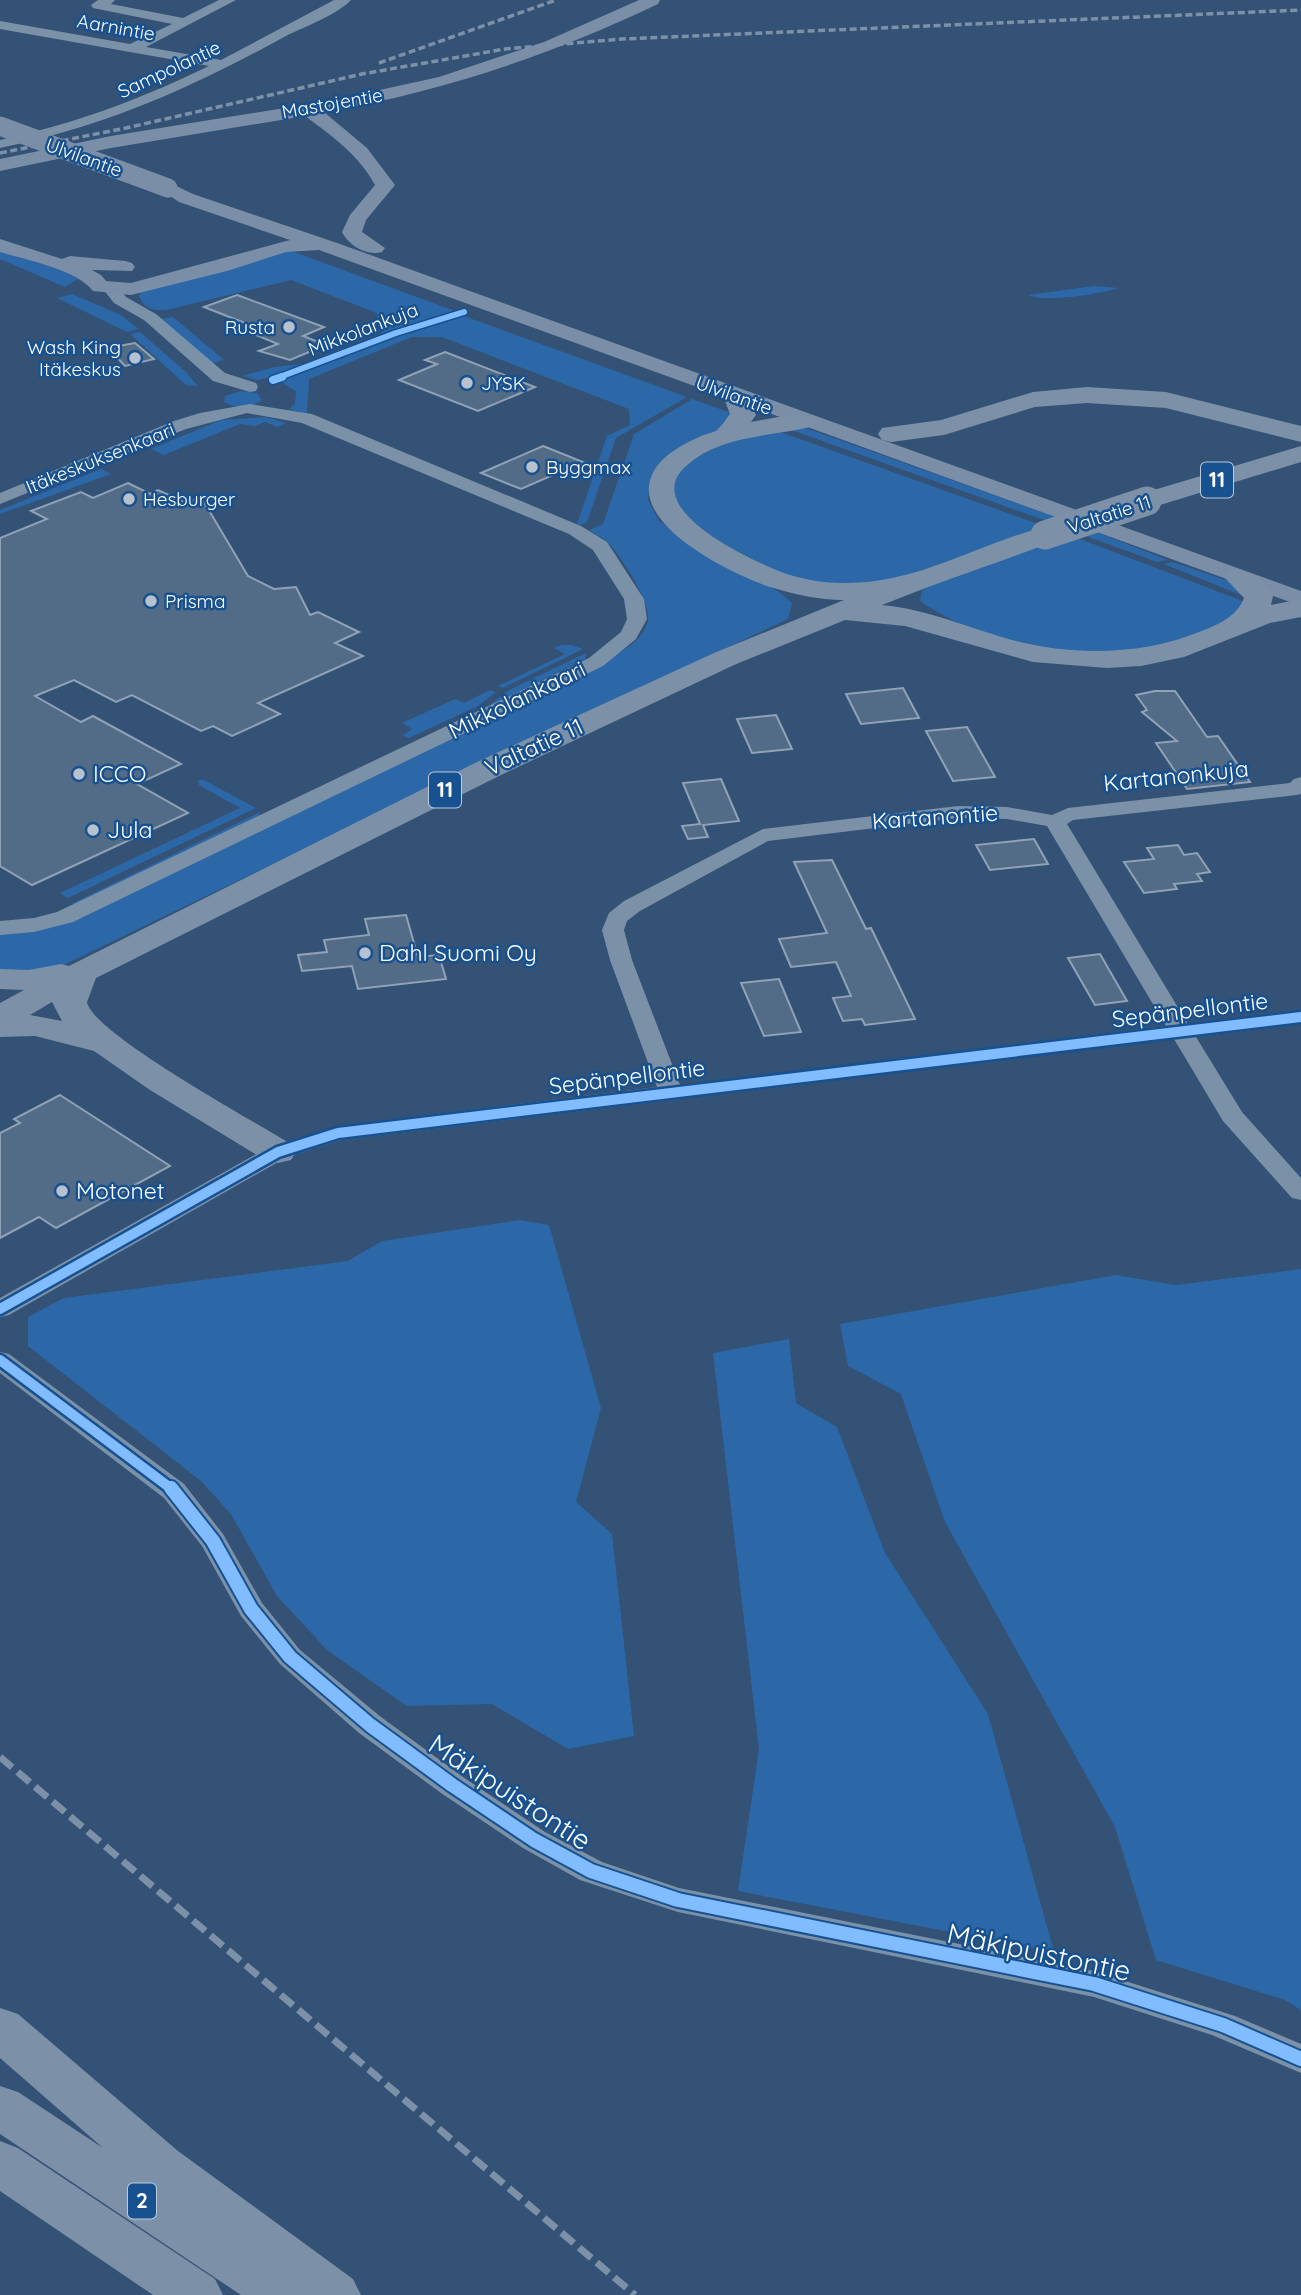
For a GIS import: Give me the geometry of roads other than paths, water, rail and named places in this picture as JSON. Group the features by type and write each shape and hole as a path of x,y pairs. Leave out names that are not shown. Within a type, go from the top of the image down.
{"highway":[{"path":"891,434 927,431 1032,400 1087,395 1166,400 1301,434"},
{"path":"726,435 743,415 736,396"},
{"path":"796,629 801,611 799,603 776,580 685,529 665,504 662,486 670,468 691,452 726,435 768,424 806,421"},
{"path":"942,453 946,438 966,421"},
{"path":"1254,424 1284,443 1294,456"},
{"name":"Valtatie 11","path":"0,1017 91,968 488,769 724,659 911,584 1045,535 1294,456"},
{"path":"1238,577 1259,596 1257,604 1238,625"},
{"path":"776,580 839,592 911,584 913,601 943,625"},
{"path":"834,614 895,614 943,625 989,643 1041,655 1106,659 1138,658 1170,652 1277,611 1301,608"},
{"path":"0,979 38,979 91,968"},
{"path":"91,968 70,994 69,1008 78,1021 104,1044 278,1152"},
{"path":"0,1027 36,1025 104,1044"},
{"path":"0,2028 160,2166 334,2295"},
{"name":"2","path":"0,2107 285,2295"},
{"name":"2","path":"0,2163 196,2295"},
{"path":"0,2188 180,2295"}],"main road":[{"name":"Mastojentie","path":"0,164 114,140 412,88 488,68 557,44 652,0"},
{"path":"307,108 366,157 380,174 385,185 381,194 356,221 352,232 355,238 375,248"},
{"name":"Ulvilantie","path":"0,126 736,396 1301,599"},
{"path":"335,220 366,208"},
{"path":"0,245 137,283 216,261 243,250 253,238 248,215 313,223"},
{"name":"Ulvilantie","path":"248,215 375,248 1301,583"},
{"path":"48,260 102,284 137,283 284,246 312,245 333,248"}],"street":[{"path":"108,0 98,5 184,22"},
{"path":"131,49 229,0"},
{"name":"Sampolantie","path":"0,145 102,120 164,95 344,0"},
{"name":"Aarnintie","path":"0,25 224,65"},
{"path":"137,283 219,377 250,387"},
{"path":"219,377 216,399 220,406 245,410 270,400"},
{"path":"216,399 229,389 250,387"},
{"name":"Mikkolankaari","path":"250,387 269,393 270,400 290,414"},
{"name":"Itäkeskuksenkaari","path":"201,418 216,399"},
{"name":"Mikkolankaari","path":"0,928 34,925 65,917 596,662 629,635 637,619 634,599 600,546 575,530 306,418 245,410"},
{"name":"Itäkeskuksenkaari","path":"0,499 201,418 245,410"},
{"name":"Kartanonkuja","path":"1055,822 1068,814 1297,789 1301,783"},
{"name":"Kartanontie","path":"671,1093 621,960 613,930 617,918 632,905 763,835 921,815 990,810 1029,814 1055,822"},
{"path":"1055,822 1180,1032 1242,1130 1301,1193"},
{"name":"Sepänpellontie","path":"0,1309 278,1152 338,1133 1301,1017"},
{"name":"Mäkipuistontie","path":"0,1360 174,1491 213,1541 251,1609 290,1657 370,1725 452,1785 534,1840 591,1871 678,1900 1094,1984 1223,2025 1301,2059"}],"railway":[{"path":"379,63 556,0"},
{"path":"0,153 126,128 362,74 505,49 622,39 1301,10"},
{"path":"0,1757 635,2295"}],"place":[{"name":"Rusta","path":"289,327"},
{"name":"Wash King Itäkeskus","path":"135,358"},
{"name":"JYSK","path":"467,383"},
{"name":"Byggmax","path":"532,467"},
{"name":"Hesburger","path":"129,499"},
{"name":"Prisma","path":"151,601"},
{"name":"ICCO","path":"79,774"},
{"name":"Jula","path":"93,830"},
{"name":"Dahl Suomi Oy","path":"365,953"},
{"name":"Motonet","path":"62,1191"}]}
